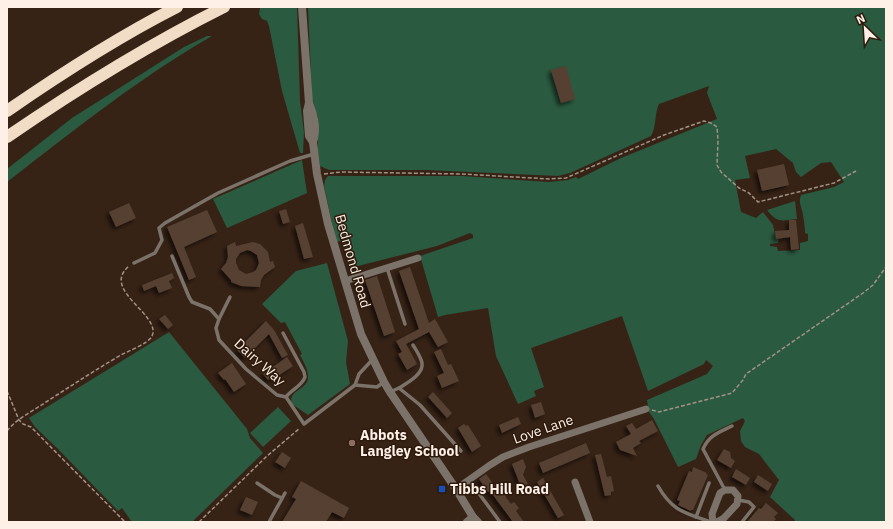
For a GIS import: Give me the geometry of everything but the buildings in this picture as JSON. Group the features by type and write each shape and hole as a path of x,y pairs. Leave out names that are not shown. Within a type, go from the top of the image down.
{"highway":[{"path":"7,111 44,85 142,25 178,7"},
{"path":"7,137 58,102 113,68 174,32 224,7"}],"street":[{"name":"Bedmond Road","path":"302,7 309,103 307,111 317,174 328,224 344,281 362,334 384,382"},
{"path":"344,281 418,258"},
{"path":"384,382 456,489 473,520"},
{"name":"Love Lane","path":"456,489 503,457 529,447 646,409"},
{"path":"575,482 590,522"},
{"path":"712,522 712,516 718,496 721,492 733,490 737,494 738,500 736,506 724,518 717,522"}],"lane":[{"path":"134,263 155,253 162,240 159,228 165,223 218,193 290,161 314,154"},
{"path":"172,256 192,302 210,309 220,318"},
{"path":"387,268 405,324"},
{"name":"Dairy Way","path":"230,297 216,328 219,340 246,369 277,395 286,397 304,424"},
{"name":"Dairy Way","path":"283,333 304,372 305,377 301,384 286,397"},
{"path":"390,392 399,388 415,376 421,368 421,360 413,345"},
{"path":"304,424 356,385 359,374 373,359"},
{"path":"356,385 377,387 384,382"},
{"path":"399,388 420,405 461,451"},
{"path":"726,490 703,449 706,440 732,426"},
{"path":"469,480 500,522"},
{"path":"257,483 275,496 282,498"},
{"path":"696,517 709,483"},
{"path":"658,486 664,497 682,511 712,522"},
{"path":"269,522 285,493"},
{"path":"738,500 749,502 754,507 742,522"}],"path":[{"path":"317,174 341,172 432,173 549,179 566,178 664,135 704,121 711,123 716,127 718,140 717,166 721,172 739,188 749,193 758,202 834,183 856,171"},
{"path":"7,431 19,420 89,374 148,341 152,336 149,322 126,293 122,283 124,273 127,268 134,263"},
{"path":"646,409 659,412 732,393 746,374 863,293 873,285 886,267"},
{"path":"7,391 19,420 23,424 31,427 125,522"},
{"path":"199,522 267,456 304,424"}],"green space":[{"path":"297,7 300,101 304,132 303,153 300,153 282,91 269,26 267,21 262,19 259,14 260,8"},
{"path":"308,7 886,7 886,522 794,522 795,520 770,497 779,480 759,454 745,447 741,441 740,431 745,421 743,418 707,435 701,445 696,459 678,467 649,412 647,400 707,374 713,366 706,360 704,364 648,391 622,316 531,348 544,387 534,391 536,396 518,404 496,356 488,308 438,317 420,256 473,238 473,235 470,233 437,246 350,268 343,240 336,242 324,186 325,180 328,176 462,176 549,182 568,180 576,177 578,179 621,158 717,119 707,93 709,86 659,104 651,136 570,173 558,176 425,170 329,170 320,166 318,151 318,118 312,98","holes":["776,149 793,163 796,172 801,177 821,163 831,162 844,182 834,187 801,195 800,203 805,233 808,234 808,241 800,243 800,250 778,251 777,247 770,246 770,244 778,243 779,238 776,239 773,225 763,212 756,218 741,212 735,180 750,178 745,156"]},
{"path":"207,36 212,36 158,69 132,87 7,182 7,169 72,118 184,47"},
{"path":"302,160 307,193 227,228 213,199"},
{"path":"795,201 797,219 780,220 774,217 767,210"},
{"path":"327,263 348,341 346,362 350,384 308,415 292,404 291,399 307,381 307,371 300,355 302,354 285,322 281,323 262,304 296,271"},
{"path":"169,332 247,429 250,438 263,453 192,522 132,522 122,508 118,511 35,427 29,418"},
{"path":"278,407 291,421 263,447 250,433"}],"place":[{"name":"Abbots Langley School","path":"352,443"},
{"name":"Tibbs Hill Road","path":"442,489"}]}
